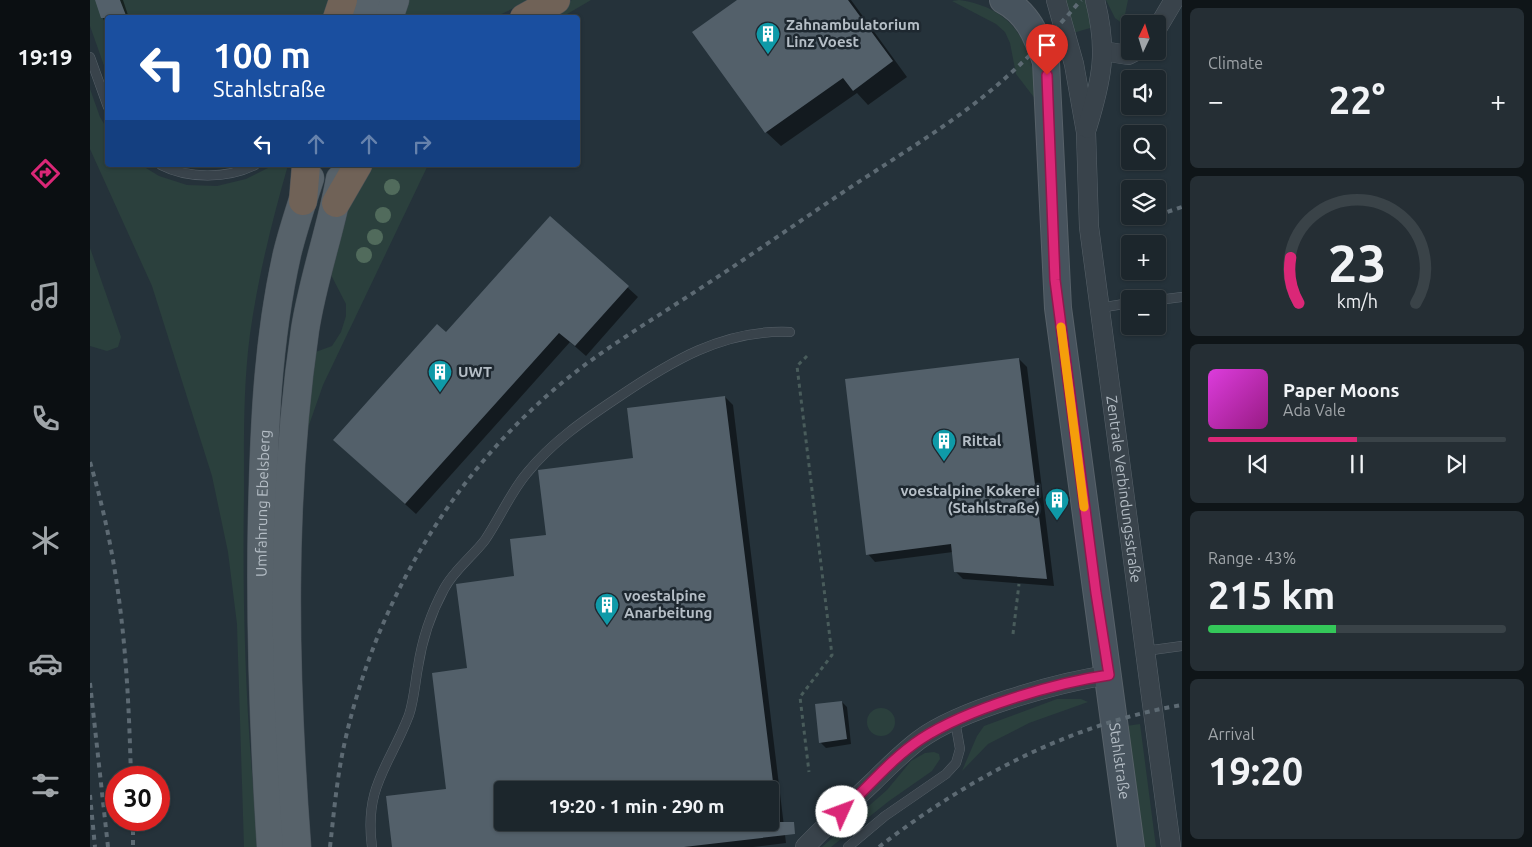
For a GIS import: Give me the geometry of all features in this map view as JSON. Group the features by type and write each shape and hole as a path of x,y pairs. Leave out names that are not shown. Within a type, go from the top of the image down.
{"highway":[{"path":"338,15 343,0"},
{"path":"529,15 556,0"},
{"path":"303,201 306,167"},
{"path":"336,204 357,167"}],"main road":[{"path":"365,15 370,0"},
{"path":"390,15 395,0"},
{"name":"Umfahrung Ebelsberg","path":"272,847 262,667 261,581 264,450 274,322 288,253 313,167"},
{"name":"Umfahrung Ebelsberg","path":"297,847 291,767 288,663 288,520 291,457 300,368 312,291 336,204 342,167"}],"street":[{"name":"Stahlstraße","path":"1003,0 1027,19 1037,36 1046,62 1055,280 1131,847"},
{"path":"1056,0 1074,64 1086,132"},
{"path":"1086,132 1098,93 1103,51 1102,34 1095,0"},
{"path":"1165,15 1174,0"},
{"path":"1103,51 1121,54"},
{"name":"Zentrale Verbindungsstraße","path":"1086,132 1089,227 1171,847"},
{"path":"805,847 919,740 955,721 1008,701 1065,684 1109,675"}],"lane":[{"path":"90,57 105,99"},
{"path":"166,167 182,173 218,175 247,167"},
{"path":"1166,299 1182,297"},
{"path":"1099,308 1121,304"},
{"path":"372,847 371,809 374,790 409,714 424,638 431,617 444,588 454,573 481,545 504,504 527,473 552,447 583,421 662,367 707,346 738,336 767,331 790,332"},
{"path":"1145,651 1182,646"},
{"path":"848,847 885,816 946,774 956,763 960,749 955,721"}],"path":[{"path":"807,356 797,366 832,654 800,697 809,772"},
{"path":"1013,634 1019,584"}],"green space":[{"path":"90,0 333,0 328,15 105,15 105,68 90,26"},
{"path":"406,0 531,0 499,15 400,15"},
{"path":"572,0 591,0 565,15 545,15"},
{"path":"959,0 979,4 995,12 1008,21 1018,33 1026,47 1031,63 1036,100 1016,74 1010,43 1005,32 996,24 952,1"},
{"path":"1063,0 1090,0 1097,26 1073,33"},
{"path":"1106,0 1128,0 1125,15 1121,15 1121,22 1115,18"},
{"path":"90,89 105,126 105,167 144,167 159,176 187,185 217,186 246,179 270,167 287,167 257,291 250,334 245,394 244,626 251,759 259,847 244,847 237,624 228,552 212,476 152,286 90,149"},
{"path":"368,167 427,167 323,385 309,425 301,471 313,353 332,346 341,332 346,316 346,304 329,271 350,203"},
{"path":"90,248 121,337 118,347 107,351 90,346"},
{"path":"1057,699 1081,699 1088,702 1029,723 988,744 962,771 977,736 984,726"},
{"path":"881,708 891,712 895,722 891,732 881,736 871,732 867,722 871,712"},
{"path":"1140,724 1156,847 1142,847 1126,726"},
{"path":"934,752 939,754 940,759 932,771 889,801 831,847 822,847 887,790 911,761 925,753"}],"building":[{"path":"95,0 120,0 126,15 105,15 105,18 101,18"},
{"name":"Zahnambulatorium Linz Voest","path":"737,0 848,0 893,61 853,91 843,78 765,133 692,32"},
{"name":"UWT","path":"550,216 629,286 575,346 559,333 405,504 333,440 437,324 446,332"},
{"name":"Rittal","path":"1019,358 1047,579 954,572 951,544 866,555 845,379"},
{"name":"voestalpine Anarbeitung","path":"725,396 773,781 494,781 494,831 779,831 779,822 794,822 795,834 684,847 392,847 386,796 446,789 432,673 467,668 456,584 514,576 510,539 546,535 538,470 633,458 627,408"},
{"path":"842,701 847,739 819,743 815,704"}],"railway":[{"path":"330,847 342,754 358,693 374,646 417,556 443,514 472,474 540,402 575,372 970,107 1000,83 1056,29 1081,0"},
{"path":"1166,212 1182,207"},
{"path":"90,462 101,502 116,580 125,657 131,766"},
{"path":"90,683 108,847"},
{"path":"879,847 948,798 1022,757 1060,740 1100,726 1140,714 1182,705"},
{"path":"90,795 95,847"},
{"path":"133,831 133,847"}],"slow traffic":[{"path":"1061,327 1084,507"}],"place":[{"name":"Zahnambulatorium Linz Voest","path":"768,55"},
{"name":"UWT","path":"440,393"},
{"name":"Rittal","path":"944,462"},
{"name":"voestalpine Kokerei (Stahlstraße)","path":"1057,521"},
{"name":"voestalpine Anarbeitung","path":"607,626"}],"route":[{"path":"842,812 919,740 940,728 1008,701 1065,684 1109,675 1096,593 1055,280 1047,75"}]}
